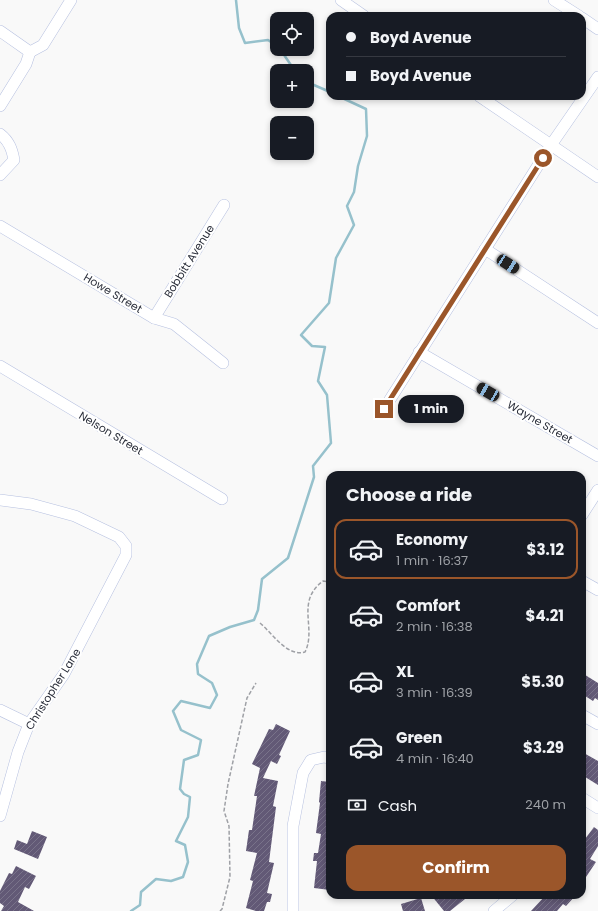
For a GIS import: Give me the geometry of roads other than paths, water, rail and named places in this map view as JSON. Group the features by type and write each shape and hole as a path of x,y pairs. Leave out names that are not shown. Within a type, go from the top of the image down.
{"street":[{"path":"0,106 26,64 30,52 43,46 71,0"},
{"path":"554,0 573,12"},
{"path":"349,2 360,12"},
{"path":"586,21 598,29"},
{"path":"0,31 21,44 30,52"},
{"path":"586,94 598,77"},
{"path":"484,100 598,177"},
{"path":"384,409 551,145 582,100"},
{"path":"0,134 7,139 13,150 14,160 0,176"},
{"name":"Bobbitt Avenue","path":"154,318 224,205"},
{"name":"Howe Street","path":"0,226 154,318 174,324 223,363"},
{"path":"485,249 598,323"},
{"name":"Wayne Street","path":"419,352 598,456"},
{"name":"Nelson Street","path":"0,366 222,499"},
{"path":"586,509 598,490"},
{"name":"Christopher Lane","path":"0,500 31,504 75,516 119,537 126,546 126,555 64,674 29,724 18,752 0,816"},
{"path":"586,583 598,590"},
{"path":"0,710 29,724"},
{"path":"586,716 598,724"},
{"path":"293,911 294,826 303,773 311,760 326,757"},
{"path":"586,801 598,808"},
{"path":"494,911 508,899"}],"waterway":[{"path":"236,0 239,28 245,43 268,40 270,41"},
{"path":"285,56 290,64"},
{"path":"314,85 326,90"},
{"path":"131,911 140,905 141,892 156,879 171,881 183,877 188,862 185,845 176,841 188,817 190,797 184,794 180,789 184,760 198,755 201,740 181,730 173,711 181,701 210,708 217,695 212,683 198,674 197,664 209,636 230,627 254,620 258,610 262,579 288,558 314,477 313,466 331,443 327,395 318,381 325,347 312,346 301,335 329,303 336,258 354,225 347,206 354,192 358,166 367,136 366,109 347,100"}]}
